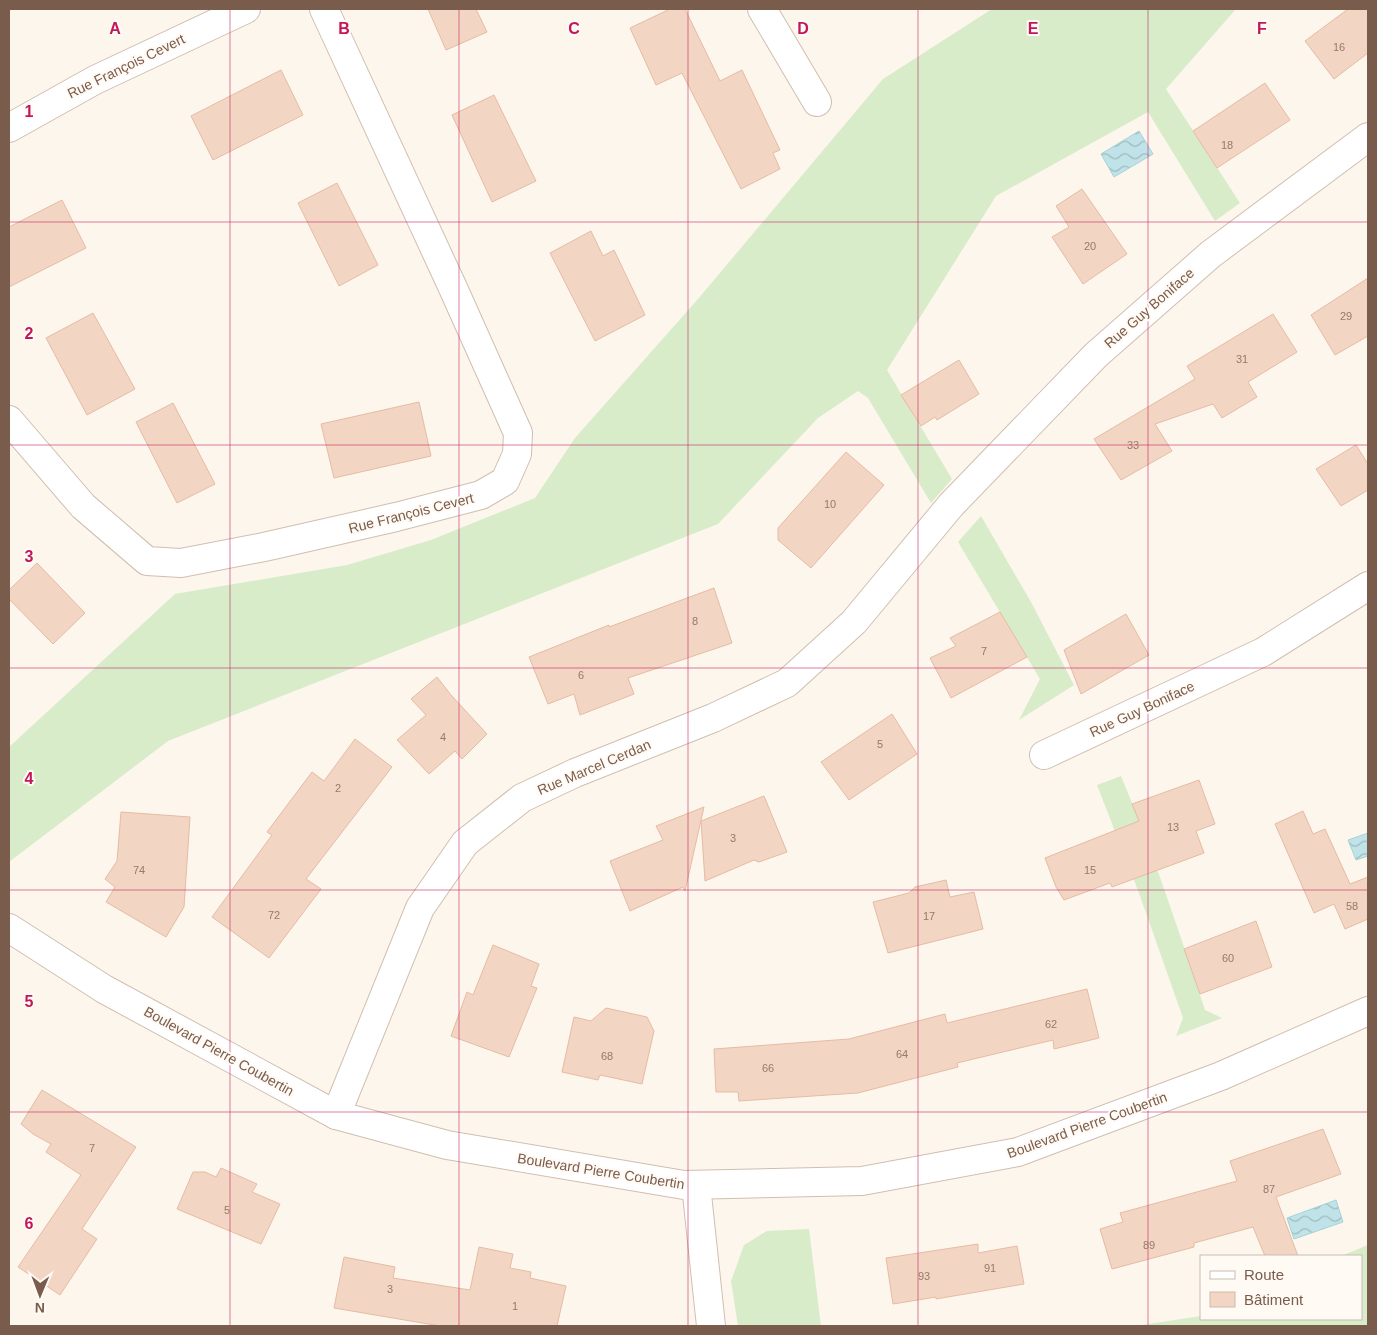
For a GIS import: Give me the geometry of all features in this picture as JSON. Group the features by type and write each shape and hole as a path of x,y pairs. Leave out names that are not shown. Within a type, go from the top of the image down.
{"street":[{"name":"Rue François Cevert","path":"9,128 95,80 246,9"},
{"name":"Rue François Cevert","path":"9,420 83,506 147,560 181,563 264,548 481,495 505,481 517,454 518,433 324,9"},
{"path":"762,9 817,102"},
{"name":"Rue Guy Boniface","path":"951,505 1096,355 1211,254 1368,137"},
{"name":"Rue Marcel Cerdan","path":"336,1115 420,908 465,844 522,798 574,773 713,718 787,683 854,622 951,505"},
{"name":"Rue Guy Boniface","path":"1044,755 1263,652 1368,586"},
{"name":"Boulevard Pierre Coubertin","path":"9,928 104,989 336,1115 447,1146 684,1185 862,1181 1018,1152 1221,1076 1368,1011"},
{"path":"696,1185 711,1326"}],"green space":[{"path":"992,9 1236,9 1166,89 1240,203 1215,221 1148,112 996,196 887,370 952,479 931,503 868,398 858,391 818,418 718,524 168,741 9,862 9,747 175,594 347,565 431,540 535,498 575,438 698,299 883,79"},
{"path":"981,516 1031,602 1074,685 1019,720 1040,679 958,542"},
{"path":"1121,776 1155,863 1205,1010 1222,1018 1176,1036 1183,1018 1139,893 1097,785"},
{"path":"809,1229 821,1326 738,1326 731,1281 744,1245 767,1231"},
{"path":"1368,1245 1368,1326 1135,1326 1200,1316 1200,1320 1362,1320 1362,1255 1343,1255"}],"water":[{"path":"1139,131 1153,154 1114,177 1101,154"},
{"path":"1368,833 1368,856 1356,860 1348,840"},
{"path":"1336,1200 1343,1222 1294,1239 1287,1218"}],"building":[{"path":"428,9 476,9 487,32 446,50"},
{"path":"670,9 685,9 720,81 742,70 780,150 773,153 780,169 741,189 682,73 656,85 630,28"},
{"path":"1348,9 1368,9 1368,53 1334,79 1305,41"},
{"path":"281,70 303,115 213,160 191,116"},
{"path":"1265,83 1290,120 1217,168 1193,131"},
{"path":"494,95 536,181 492,202 452,115"},
{"path":"337,183 378,265 339,286 298,203"},
{"path":"1082,189 1127,254 1083,284 1052,237 1069,227 1056,206"},
{"path":"62,200 86,248 9,287 9,227"},
{"path":"591,231 603,256 614,250 645,315 595,341 550,253"},
{"path":"1368,278 1368,336 1335,355 1311,315"},
{"path":"93,313 135,389 87,415 46,338"},
{"path":"1273,314 1297,352 1248,382 1257,397 1222,418 1213,404 1155,424 1172,451 1121,480 1094,439 1195,379 1187,366"},
{"path":"959,360 979,394 937,420 935,417 921,426 901,395"},
{"path":"419,402 431,456 334,478 321,424"},
{"path":"173,403 215,484 177,503 136,422"},
{"path":"1356,445 1368,464 1368,490 1341,506 1316,469"},
{"path":"846,452 884,485 811,568 778,540 778,528"},
{"path":"37,563 85,613 53,644 9,599 9,590"},
{"path":"714,588 732,643 628,678 634,694 580,715 574,694 548,704 529,657 609,625 609,627"},
{"path":"1000,612 1027,657 951,698 930,658 956,646 950,638"},
{"path":"1126,614 1149,655 1081,694 1064,650"},
{"path":"437,677 487,734 462,759 455,751 429,774 397,740 426,715 411,699"},
{"path":"892,714 917,754 849,800 821,762"},
{"path":"355,739 392,767 306,879 321,889 269,958 212,917 272,835 267,832 312,772 324,781"},
{"path":"1199,780 1215,824 1196,831 1204,853 1112,887 1110,883 1064,900 1056,887 1045,858 1139,821 1132,804"},
{"path":"764,796 787,852 759,862 754,860 705,881 701,821"},
{"path":"704,807 685,891 683,887 630,911 610,861 663,840 656,826"},
{"path":"1303,811 1313,834 1325,829 1350,884 1368,877 1368,919 1345,929 1334,904 1314,913 1275,824"},
{"path":"121,812 190,817 184,907 166,937 106,902 115,887 105,879 117,861"},
{"path":"946,880 950,897 974,892 983,929 888,953 873,902 909,893 915,887"},
{"path":"1256,921 1272,967 1200,994 1184,949"},
{"path":"493,945 539,964 531,986 537,988 509,1057 451,1036 467,992 473,995"},
{"path":"1087,989 1099,1038 1054,1049 1053,1040 957,1063 958,1067 858,1093 739,1101 738,1092 716,1092 714,1049 849,1039 945,1014 947,1023"},
{"path":"606,1008 647,1017 654,1031 642,1084 600,1075 598,1080 562,1072 574,1017 591,1021"},
{"path":"42,1090 136,1147 82,1229 97,1239 60,1295 18,1267 81,1175 46,1152 51,1144 33,1134 21,1124"},
{"path":"1323,1129 1341,1174 1276,1197 1298,1255 1265,1255 1253,1227 1194,1243 1194,1247 1112,1269 1100,1229 1123,1222 1120,1213 1237,1181 1230,1161"},
{"path":"221,1168 257,1184 252,1192 280,1204 261,1244 177,1209 193,1172 205,1172 216,1177"},
{"path":"978,1244 978,1253 1017,1246 1024,1284 936,1299 936,1297 893,1304 886,1258"},
{"path":"479,1247 513,1254 510,1268 531,1272 530,1278 566,1286 557,1326 440,1326 334,1308 344,1257 395,1267 393,1278 470,1290"}]}
